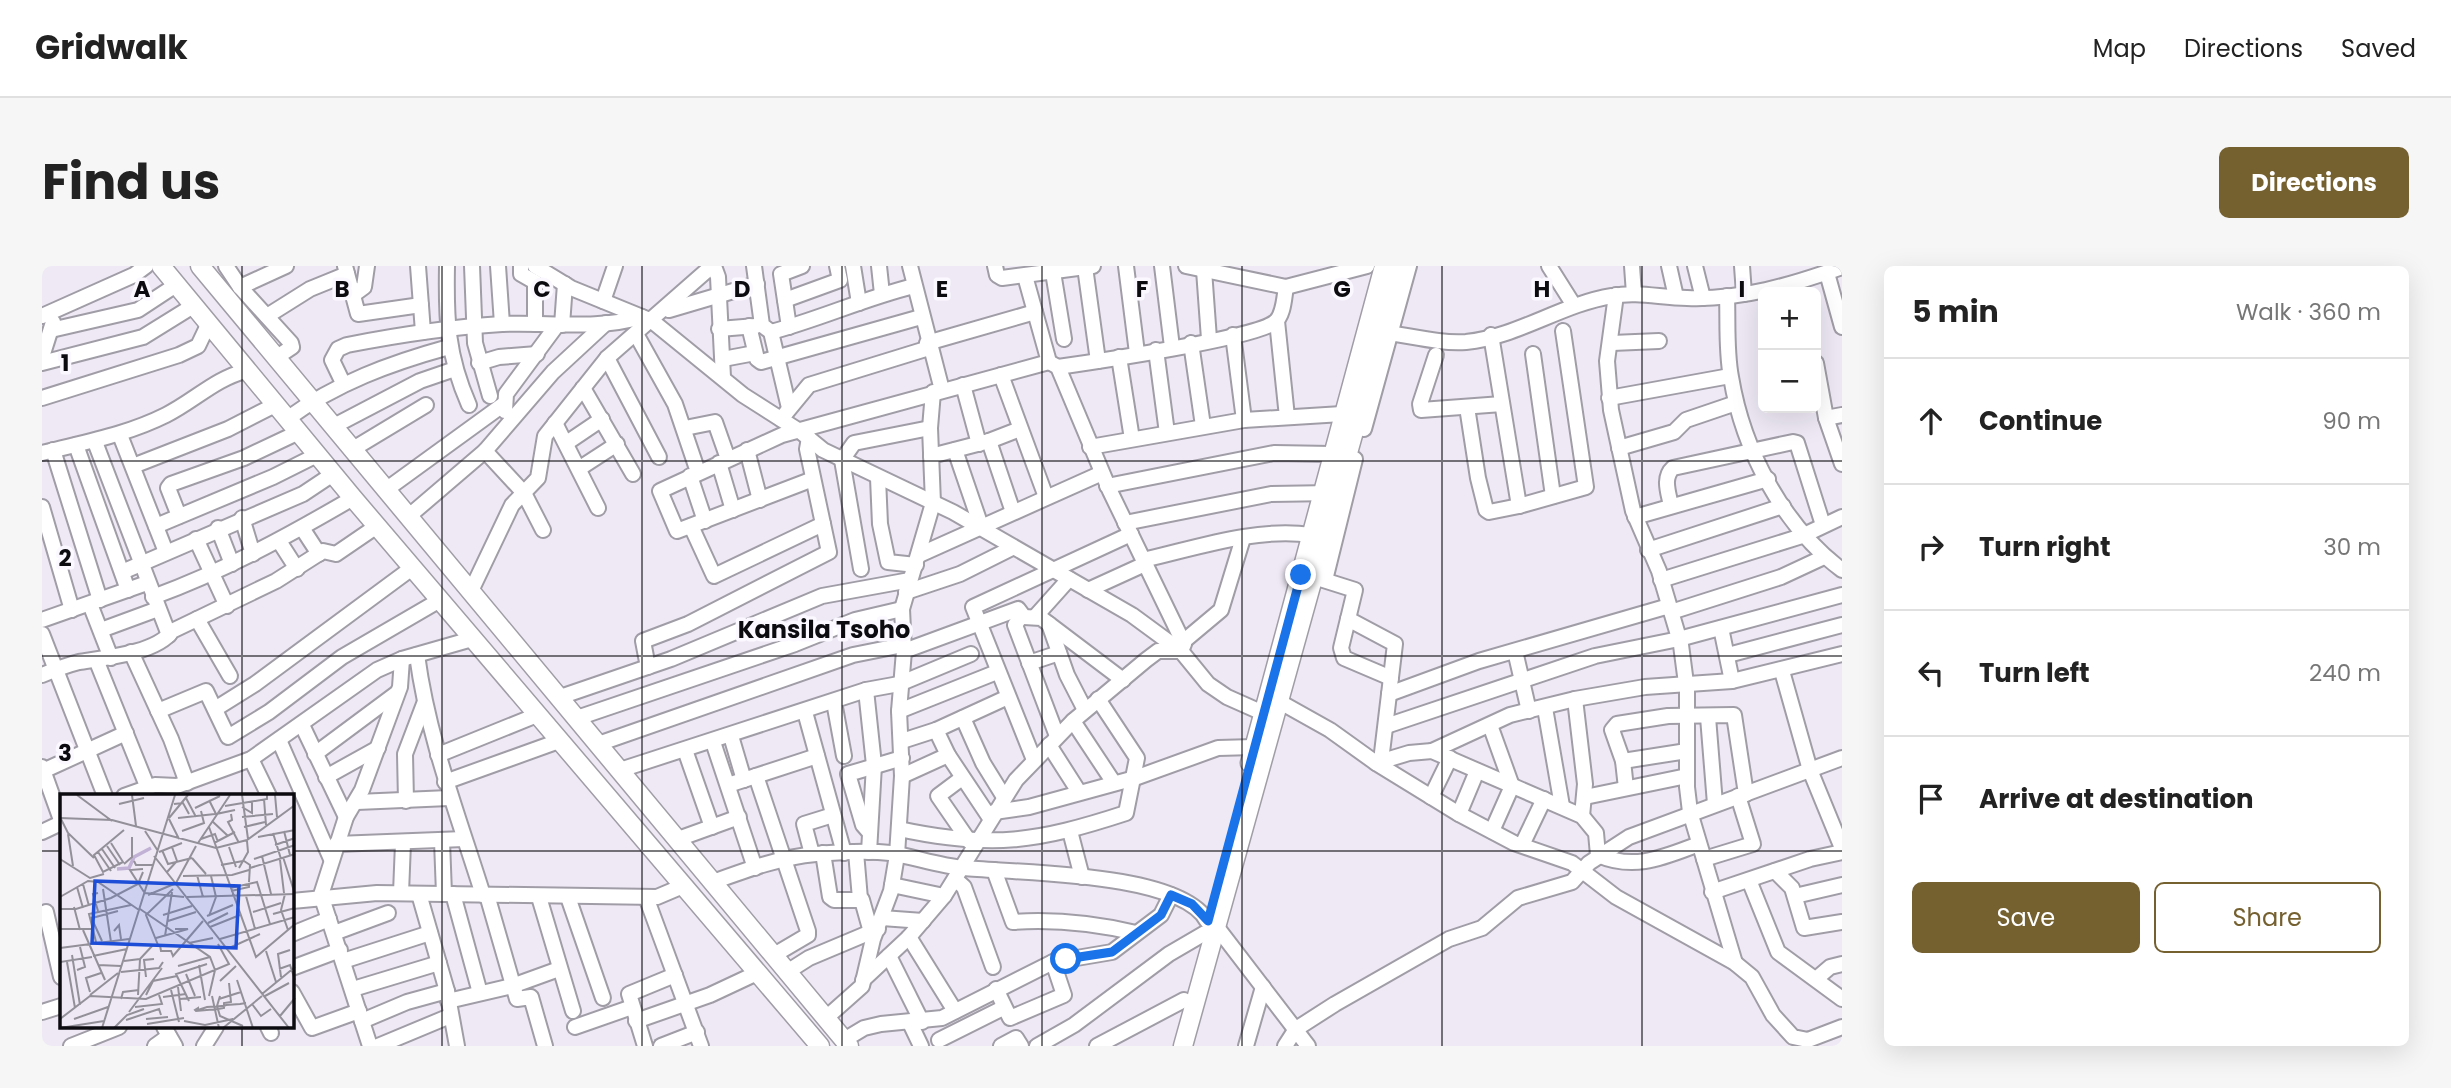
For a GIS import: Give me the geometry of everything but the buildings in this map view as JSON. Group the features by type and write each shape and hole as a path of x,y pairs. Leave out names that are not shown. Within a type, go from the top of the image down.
{"main road":[{"path":"161,266 412,568 820,1046"},
{"path":"200,266 846,1043"},
{"path":"1171,1046 1319,578 1331,454 1384,266"},
{"path":"1183,1046 1209,926 1262,713 1311,534 1329,493 1386,333 1400,266"}],"street":[{"path":"42,357 51,330 48,313 134,275 146,266"},
{"path":"226,266 240,287 291,343 292,347 277,357"},
{"path":"240,287 286,266"},
{"path":"353,295 364,287 367,266"},
{"path":"418,266 423,332"},
{"path":"447,266 446,329 455,369 469,404"},
{"path":"472,266 473,327 479,363 490,396"},
{"path":"498,266 502,324"},
{"path":"521,266 521,274 535,282 534,324"},
{"path":"535,266 565,284 647,319 743,395 785,413 805,435 842,460 979,527 1182,646"},
{"path":"603,300 615,266"},
{"path":"754,266 761,328 755,353 761,362 921,317"},
{"path":"789,327 781,274 802,266"},
{"path":"785,300 840,280 837,266"},
{"path":"853,266 859,303"},
{"path":"879,266 882,294"},
{"path":"826,1018 862,986 877,926 892,885 897,855 902,776 899,684 903,648 902,609 933,503 930,428 938,391 910,266"},
{"path":"995,266 999,278 1084,267 1098,361"},
{"path":"1126,266 1137,353"},
{"path":"1162,266 1172,346"},
{"path":"1186,266 1286,287 1367,266"},
{"path":"1395,300 1409,266"},
{"path":"1549,266 1573,304"},
{"path":"1632,266 1634,294"},
{"path":"1669,266 1676,297"},
{"path":"1695,266 1703,298"},
{"path":"1742,266 1744,294"},
{"path":"664,310 709,267 718,294 723,377"},
{"path":"1799,287 1817,272 1842,267"},
{"path":"267,316 346,270 358,314 421,305"},
{"path":"1204,270 1209,340"},
{"path":"1053,272 1064,339"},
{"path":"1817,272 1842,327"},
{"path":"1025,276 1054,365 1182,646 1208,684 1227,698 1262,713"},
{"path":"507,427 504,404 506,394 559,325 565,284"},
{"path":"343,383 332,360 338,349 446,329 502,324 559,325 647,319 664,310 757,284"},
{"path":"51,330 146,307 176,285"},
{"path":"719,329 789,327 882,294 914,286"},
{"path":"813,478 698,524 675,530 660,491 782,435 805,435 938,391 1054,365 1098,361 1209,340 1277,321 1281,315 1286,287"},
{"path":"1391,678 1344,658 1341,648 1354,588 1319,578 1386,333 1465,342 1573,304 1616,295 1703,298 1758,293"},
{"path":"1616,295 1612,343 1607,361 1609,398 1635,517 1661,580 1679,639 1686,683 1690,812 1735,963"},
{"path":"1727,296 1730,376 1736,403 1753,448 1802,536 1842,570"},
{"path":"42,363 143,337 193,306"},
{"path":"785,413 809,385 1035,312"},
{"path":"471,591 512,505 538,478 542,443 607,358 636,334 647,319"},
{"path":"1277,321 1287,417"},
{"path":"409,516 485,452 553,372 606,323"},
{"path":"42,398 179,355 198,346 208,325"},
{"path":"761,328 777,358 785,413"},
{"path":"1467,407 1486,510 1489,512 1519,506 1586,487 1563,331"},
{"path":"636,334 675,404 685,428 694,474 698,524 715,576 823,524"},
{"path":"1233,335 1244,419"},
{"path":"1491,335 1519,506"},
{"path":"1612,343 1659,341"},
{"path":"1191,343 1203,426"},
{"path":"179,516 169,485 244,458 293,426 313,400 343,383 400,361 449,347"},
{"path":"1156,350 1167,433"},
{"path":"723,359 755,353"},
{"path":"479,363 499,357 537,354"},
{"path":"1532,354 1553,496"},
{"path":"1436,355 1419,407 1502,404"},
{"path":"1119,357 1132,439"},
{"path":"607,358 659,457"},
{"path":"334,426 420,381 455,369"},
{"path":"111,658 47,452 120,435 188,403 228,376 246,371"},
{"path":"1001,375 1046,497"},
{"path":"1609,398 1730,376"},
{"path":"963,385 1013,512"},
{"path":"583,388 618,444 633,474"},
{"path":"1821,390 1826,418 1840,449 1842,464"},
{"path":"1619,448 1674,432 1686,420 1736,403"},
{"path":"387,489 504,404"},
{"path":"132,466 228,429 275,405"},
{"path":"353,449 426,405"},
{"path":"1090,447 1244,419 1342,414"},
{"path":"1826,418 1842,415"},
{"path":"568,442 602,419"},
{"path":"685,428 715,422 733,510"},
{"path":"555,423 568,442 598,508"},
{"path":"861,569 842,460 854,443 930,428"},
{"path":"931,456 1020,429"},
{"path":"120,435 166,552"},
{"path":"648,667 643,641 688,624 829,552 805,435"},
{"path":"95,442 139,564 169,635"},
{"path":"1671,506 1666,480 1667,473 1673,468 1753,448 1797,443 1823,525"},
{"path":"580,468 618,444"},
{"path":"76,445 128,590"},
{"path":"747,450 760,500"},
{"path":"955,450 979,527"},
{"path":"485,452 524,493 543,530"},
{"path":"878,478 880,524 889,564 917,560 979,527 1046,497 1104,479 1274,453 1331,454"},
{"path":"156,526 274,477 317,454"},
{"path":"122,572 218,528 303,494 333,474"},
{"path":"1635,517 1768,479"},
{"path":"1034,760 978,624 973,609 976,605 1053,571 1128,529 1271,494 1329,493"},
{"path":"101,630 279,541 353,498"},
{"path":"1648,550 1783,506"},
{"path":"42,508 72,610"},
{"path":"1661,580 1802,536 1842,517"},
{"path":"242,518 253,554"},
{"path":"853,526 880,524"},
{"path":"49,672 83,662 97,662 164,641 169,635 197,619 297,569 325,550 337,554 377,526"},
{"path":"218,528 232,564"},
{"path":"302,528 319,554"},
{"path":"1088,590 1144,562 1243,538 1287,533 1311,534"},
{"path":"863,980 909,937 944,896 958,874 972,841 1004,797 1053,740 1085,710 1158,651 1182,646 1221,610 1243,538"},
{"path":"195,539 227,606"},
{"path":"279,541 297,569"},
{"path":"560,697 648,667 822,596 908,586 960,574 1012,548"},
{"path":"1390,694 1515,651 1782,577 1824,557"},
{"path":"215,709 255,684 412,568"},
{"path":"1069,579 1035,619 1015,625 1053,740 1079,792"},
{"path":"42,620 147,583"},
{"path":"1386,726 1595,656 1679,639 1842,596"},
{"path":"158,710 203,690 208,692 226,737 230,736 269,712 342,657 440,600"},
{"path":"598,744 853,655 903,648 1018,608 1124,680"},
{"path":"577,718 769,653 855,620 902,609"},
{"path":"197,619 230,676"},
{"path":"1035,619 1059,653 1085,710"},
{"path":"1348,619 1394,642 1386,726 1378,762"},
{"path":"1728,655 1842,625"},
{"path":"1721,628 1732,681"},
{"path":"42,634 49,672 104,794"},
{"path":"129,794 147,786 187,783 251,760 377,670 409,657 472,639"},
{"path":"1515,651 1529,711"},
{"path":"131,652 187,783"},
{"path":"1029,663 1059,653"},
{"path":"620,770 713,742 866,690 899,684 971,654"},
{"path":"1378,762 1409,753 1432,751 1490,725 1575,699 1686,683 1732,681 1842,654"},
{"path":"370,1046 323,900 322,886 346,817 357,802 409,657"},
{"path":"409,657 449,797 485,895 512,986 517,999 531,997 545,1046"},
{"path":"97,662 147,786"},
{"path":"1712,892 1842,850 1810,770 1782,670"},
{"path":"899,710 998,672"},
{"path":"856,852 870,833 874,765 866,690"},
{"path":"315,754 397,693"},
{"path":"902,741 936,730 1008,697"},
{"path":"899,830 972,841 1020,841 1070,831 1126,813 1138,768 1134,751 1098,699"},
{"path":"1575,699 1585,797 1582,817"},
{"path":"834,702 844,756"},
{"path":"1280,702 1331,730 1459,814 1522,845 1572,863 1616,897 1735,963 1752,977 1773,1015 1793,1037 1808,1040 1842,1027"},
{"path":"406,800 405,754 424,705"},
{"path":"1545,708 1562,806"},
{"path":"805,712 833,815 856,852 860,899 877,926"},
{"path":"438,755 537,715"},
{"path":"1626,788 1623,761 1612,730 1617,724 1668,716 1688,718 1734,715 1737,718 1742,795 1753,844 1704,859"},
{"path":"1708,717 1715,804"},
{"path":"962,718 983,763 1004,797"},
{"path":"1073,721 1114,783"},
{"path":"302,725 346,817"},
{"path":"1490,725 1512,786 1492,831"},
{"path":"936,730 962,778 992,815"},
{"path":"60,818 43,769 126,733"},
{"path":"731,736 785,860 808,933 774,955"},
{"path":"279,740 331,859"},
{"path":"445,782 559,741"},
{"path":"713,742 755,868"},
{"path":"992,815 1135,778 1218,748 1255,747"},
{"path":"326,777 377,748"},
{"path":"685,750 712,827"},
{"path":"1432,751 1582,817 1597,833 1598,855"},
{"path":"1623,761 1687,751"},
{"path":"902,776 948,755"},
{"path":"729,785 817,756"},
{"path":"870,833 863,825 848,774 902,758"},
{"path":"1431,797 1450,758"},
{"path":"251,760 268,794"},
{"path":"1285,1046 1296,1029 1449,939 1482,928 1518,898 1570,883 1598,855 1629,836 1810,770 1840,763"},
{"path":"1459,814 1477,771"},
{"path":"1585,797 1687,776"},
{"path":"962,778 938,796 972,841"},
{"path":"357,802 449,797"},
{"path":"1522,845 1544,799"},
{"path":"833,815 803,824 818,854 830,897 834,900 860,899"},
{"path":"678,839 740,817"},
{"path":"42,832 60,822"},
{"path":"1070,831 1082,877"},
{"path":"917,859 925,835"},
{"path":"336,844 464,839"},
{"path":"442,841 448,894 481,993"},
{"path":"401,893 403,843"},
{"path":"1598,855 1620,863 1645,863 1699,844"},
{"path":"713,882 785,860 818,854 856,852 917,859 958,874 994,870 1082,877 1125,883 1171,895 1192,904 1308,1046"},
{"path":"994,870 1013,922 1032,918 1109,926 1136,933"},
{"path":"1774,872 1792,888 1804,928 1842,922"},
{"path":"958,874 993,967"},
{"path":"1749,880 1773,945 1842,999"},
{"path":"892,885 944,896"},
{"path":"1795,896 1842,885"},
{"path":"294,901 401,893 657,897 683,886"},
{"path":"419,894 439,962 457,1046"},
{"path":"846,1043 864,1028 881,1024 921,1022 955,1011 1053,962 1112,952 1161,915 1171,895"},
{"path":"539,897 573,1012"},
{"path":"568,897 603,998"},
{"path":"646,897 699,1039 661,1046"},
{"path":"50,912 60,970"},
{"path":"294,934 388,913"},
{"path":"788,972 809,958 877,926 923,921"},
{"path":"1037,1046 1074,1025 1209,926"},
{"path":"294,968 430,933"},
{"path":"909,937 955,1011"},
{"path":"889,956 921,1022 940,1043 1003,1008"},
{"path":"353,989 439,962"},
{"path":"996,989 1010,1018 1064,995 1053,962"},
{"path":"1816,979 1830,967 1842,964"},
{"path":"294,996 312,1028 447,996 481,993 512,986 559,968"},
{"path":"575,1027 686,1003 757,973"},
{"path":"645,1046 629,994 675,975"},
{"path":"1246,1046 1263,988"},
{"path":"1097,1046 1184,1000"},
{"path":"42,1012 60,1006"},
{"path":"378,1046 450,1016"},
{"path":"921,1022 921,1046"},
{"path":"81,1045 117,1028"},
{"path":"204,1046 215,1028"},
{"path":"155,1046 168,1033"},
{"path":"1001,1046 1016,1038 1021,1046"}],"district":[{"name":"Kansila Tsoho","path":"824,629"}],"route":[{"path":"1066,959 1112,952 1161,915 1171,895 1192,904 1208,921 1301,575"}]}
